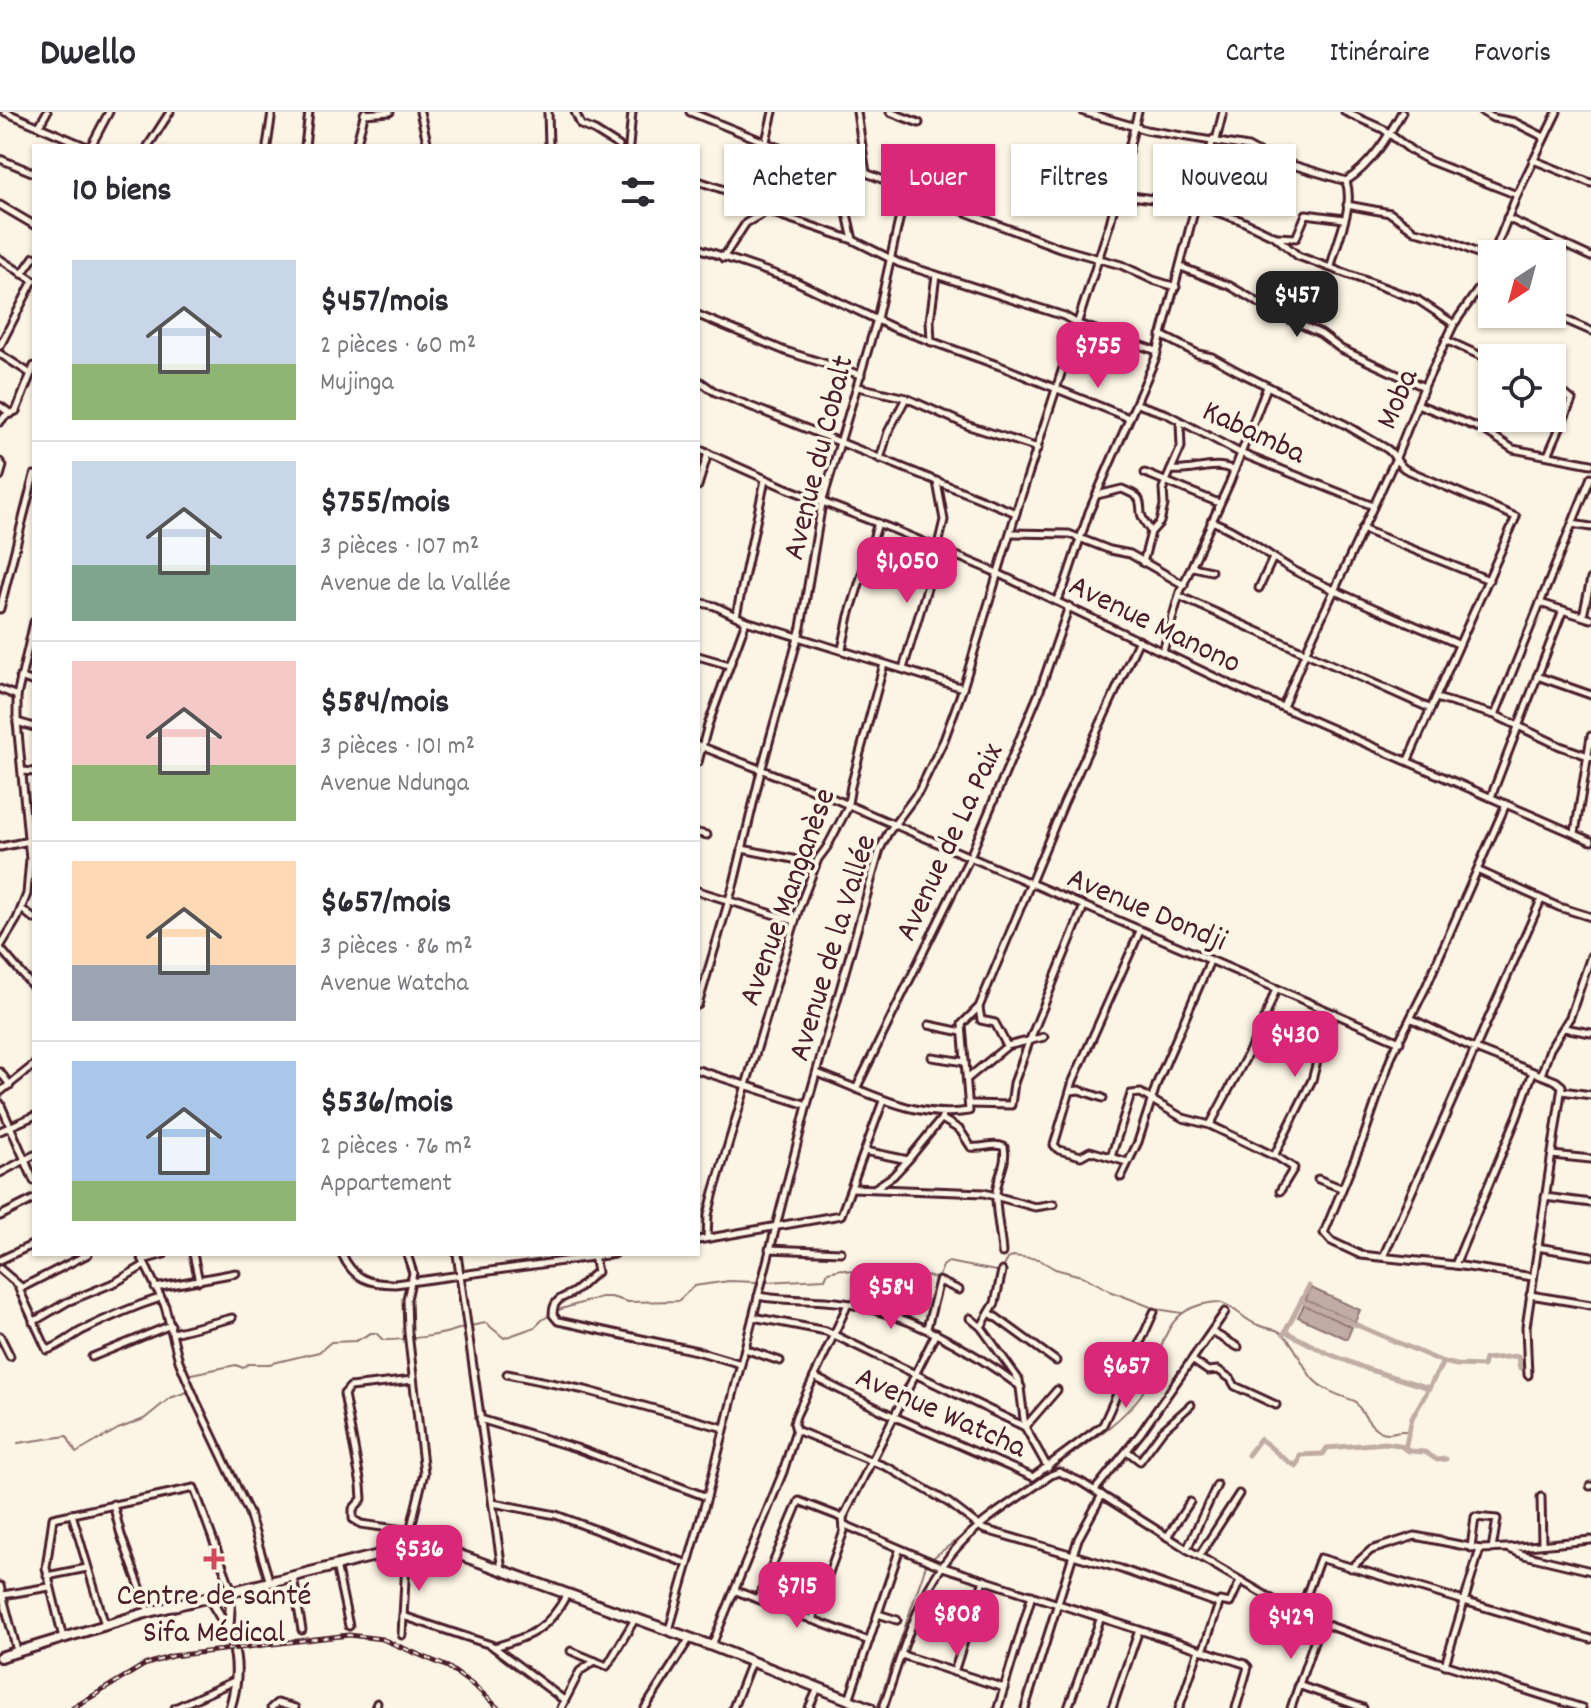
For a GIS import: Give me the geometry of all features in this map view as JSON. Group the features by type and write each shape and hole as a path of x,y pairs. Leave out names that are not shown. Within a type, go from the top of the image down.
{"main road":[{"path":"2,1654 149,1612 407,1548 443,1550 712,1646 870,1708"}],"street":[{"path":"5,112 80,144"},
{"path":"39,126 47,112"},
{"path":"92,144 109,112"},
{"path":"149,144 170,112"},
{"path":"267,144 272,112"},
{"path":"305,144 309,112"},
{"path":"357,144 365,113 390,112"},
{"path":"420,112 428,144"},
{"path":"548,112 549,144"},
{"path":"575,112 581,125 616,144"},
{"path":"629,144 632,112"},
{"path":"690,112 775,144"},
{"path":"765,144 773,112"},
{"path":"857,112 866,173 881,179"},
{"path":"890,112 919,123"},
{"path":"1084,112 1134,128 1252,148 1266,157 1346,181"},
{"name":"Avenue de la Vallée","path":"1130,144 1138,112"},
{"path":"1213,144 1223,112"},
{"path":"1345,112 1390,133 1430,161 1517,195"},
{"path":"1346,181 1360,170 1390,133 1402,112"},
{"path":"1483,112 1493,118 1514,122 1544,137"},
{"name":"Moba","path":"1498,240 1557,112"},
{"path":"0,159 32,172"},
{"path":"1533,160 1591,183"},
{"path":"1331,267 1347,205 1346,181"},
{"path":"700,182 724,190"},
{"path":"0,205 32,224"},
{"path":"1347,205 1390,213 1418,233 1446,239 1478,254"},
{"path":"1224,216 1276,237 1296,238 1304,214 1344,219"},
{"path":"723,258 746,223 759,216"},
{"path":"787,216 853,240 892,259 1064,316 1078,324 1157,351"},
{"path":"848,216 853,240"},
{"name":"Avenue du Cobalt","path":"700,998 729,901 804,616 822,503 877,319 901,216"},
{"path":"976,216 1176,287"},
{"name":"Avenue de la Vallée","path":"669,1631 707,1497 807,1105 880,849 919,791 944,740 963,688 1110,216"},
{"path":"1056,601 1157,351 1193,216"},
{"path":"1507,218 1591,257"},
{"path":"1276,237 1298,256 1418,300 1454,324"},
{"path":"700,249 795,281 931,342 1129,418"},
{"path":"0,259 32,280"},
{"path":"22,274 32,260"},
{"path":"1181,267 1230,286 1272,311 1321,334 1341,349 1424,387"},
{"path":"931,342 931,307 936,275"},
{"path":"0,346 32,285"},
{"name":"Moba","path":"1283,707 1446,340 1478,291"},
{"path":"700,316 785,351 861,375"},
{"path":"1566,320 1591,331"},
{"path":"1161,335 1198,354 1212,357 1346,425 1389,450 1395,460 1411,472 1516,517 1408,760"},
{"path":"1446,340 1478,355"},
{"path":"0,354 31,374 18,408 0,422"},
{"path":"700,381 715,392 1016,513"},
{"path":"858,387 906,398 969,426 1038,448"},
{"path":"1163,651 1179,596 1267,387"},
{"path":"1566,395 1572,400 1566,414"},
{"path":"880,459 888,432 906,398"},
{"name":"Kabamba","path":"1137,404 1180,421 1240,453 1373,506"},
{"path":"1417,404 1484,430 1513,449 1591,464"},
{"path":"0,406 11,414"},
{"path":"1143,563 1151,532 1162,517 1162,492 1181,447 1180,421"},
{"path":"1548,455 1558,432"},
{"name":"Avenue Manono","path":"700,450 765,480 999,574 1283,707 1591,841"},
{"path":"700,479 708,453"},
{"path":"0,462 3,466 0,476"},
{"path":"1171,470 1182,472 1219,466 1233,470"},
{"path":"1145,473 1219,503"},
{"path":"1495,715 1591,477"},
{"path":"736,616 765,480"},
{"path":"903,669 944,520 937,482"},
{"path":"0,609 32,483"},
{"path":"1096,496 1113,489 1122,489 1136,496 1143,504 1141,516 1151,532"},
{"path":"1211,521 1240,534 1273,558 1334,590 1458,644"},
{"path":"842,650 849,616 878,523"},
{"path":"1572,524 1591,527"},
{"path":"1362,529 1489,580"},
{"path":"1011,533 1060,532 1080,538 1130,554 1184,585"},
{"path":"1259,588 1273,558"},
{"path":"1193,567 1211,571"},
{"path":"1583,616 1591,579"},
{"path":"1179,596 1429,708"},
{"path":"700,602 746,621 963,688"},
{"path":"1540,603 1591,619"},
{"name":"Avenue de La Paix","path":"856,1089 969,859 1039,693 1069,606"},
{"path":"1491,797 1563,610"},
{"path":"700,746 746,621"},
{"path":"817,1073 883,1101 920,1110 967,1112 970,1104 962,1024 979,1007 1030,884 1139,640"},
{"path":"31,641 17,696 17,722 31,841 31,879 22,909 0,947 32,986"},
{"path":"700,657 729,665"},
{"name":"Avenue Manganèse","path":"707,1238 712,1201 795,921 815,866 848,806 884,664"},
{"path":"1537,676 1591,695"},
{"path":"20,677 32,681"},
{"path":"0,689 17,696"},
{"path":"1436,698 1495,715 1589,756"},
{"path":"17,722 32,726"},
{"path":"1575,834 1591,736"},
{"name":"Avenue Dondji","path":"700,746 1400,1042"},
{"path":"23,771 32,772"},
{"path":"1506,804 1412,1019 1392,1055 1363,1139 1325,1227 1324,1237 1358,1255 1533,1277"},
{"path":"700,833 707,835"},
{"path":"0,847 31,841"},
{"path":"742,849 815,866"},
{"path":"1479,871 1541,900 1591,917"},
{"path":"700,892 795,921"},
{"path":"1383,1257 1541,900"},
{"path":"970,1104 1011,1105 1014,1083 1029,1042 1084,906"},
{"path":"22,909 32,917"},
{"path":"1127,1162 1090,1151 1083,1157 1055,1148 1070,1092 1140,931"},
{"path":"1541,1075 1550,1049 1564,1028 1590,967 1591,956"},
{"path":"1121,1177 1139,1138 1150,1100 1210,961"},
{"path":"1210,1125 1260,1031 1276,989"},
{"path":"979,1007 981,1020 995,1023 1007,1046"},
{"path":"1274,1155 1312,1080 1322,1043 1335,1013"},
{"path":"1412,1019 1473,1048 1558,1082 1562,1090 1526,1327 1528,1375"},
{"path":"929,1025 962,1032"},
{"path":"1564,1028 1591,1033"},
{"path":"967,1079 1007,1046 1044,1037"},
{"path":"932,1057 965,1062"},
{"path":"0,1092 32,1067"},
{"path":"700,1071 807,1105"},
{"path":"0,1072 10,1085"},
{"path":"1455,1265 1533,1072"},
{"path":"1070,1092 1079,1090 1103,1098"},
{"path":"1562,1090 1591,1095"},
{"path":"1111,1157 1131,1094 1141,1093 1183,1118 1210,1125 1270,1156 1274,1155 1294,1168 1280,1191"},
{"path":"700,1240 841,1215 883,1101"},
{"path":"0,1103 32,1177"},
{"path":"874,1189 893,1176 908,1160 942,1119 942,1111"},
{"path":"0,1131 32,1117"},
{"path":"942,1119 960,1130 971,1147 1004,1147 1006,1163 999,1175 996,1196 1002,1253"},
{"path":"865,1151 908,1160"},
{"path":"1552,1155 1591,1159"},
{"path":"0,1173 32,1156"},
{"path":"1318,1179 1341,1188"},
{"path":"852,1188 984,1193 1035,1207 1054,1204"},
{"path":"1545,1197 1591,1203"},
{"path":"0,1216 32,1200"},
{"path":"0,1260 32,1245"},
{"path":"1537,1247 1591,1256"},
{"path":"769,1249 841,1252"},
{"path":"84,1256 21,1287 19,1291 48,1350 122,1311 160,1298"},
{"path":"193,1256 199,1281"},
{"path":"343,1256 352,1272 362,1279 387,1284 595,1256 597,1272 574,1292 560,1297 553,1306 553,1315 558,1321 697,1351 741,1364"},
{"path":"402,1635 407,1548 424,1473 409,1340 407,1299 413,1273 408,1256"},
{"path":"457,1256 502,1571"},
{"path":"33,1322 67,1302 109,1285 143,1260 171,1325 179,1361 249,1513 270,1583"},
{"path":"0,1269 21,1287"},
{"path":"981,1327 997,1297 1002,1271"},
{"path":"155,1288 236,1273"},
{"path":"927,1328 939,1281 959,1290"},
{"path":"1530,1295 1591,1305"},
{"path":"758,1296 784,1301 848,1304 927,1328 982,1359 1021,1387"},
{"path":"712,1646 786,1464 796,1430 796,1416 848,1304"},
{"name":"Avenue Watcha","path":"814,1377 895,1417 1032,1477 1103,1425 1154,1312"},
{"path":"1095,1490 1127,1451 1225,1312"},
{"path":"990,1313 1056,1361"},
{"path":"753,1317 812,1327 834,1335 1025,1427"},
{"path":"173,1333 232,1318"},
{"path":"970,1318 981,1327 1015,1372 1021,1387 1025,1427 1051,1475"},
{"path":"92,1357 171,1325"},
{"path":"1212,1332 1238,1347"},
{"path":"812,1620 845,1525 843,1518 936,1333"},
{"path":"0,1336 10,1356"},
{"path":"745,1349 780,1361"},
{"path":"1192,1360 1208,1371 1218,1370 1235,1386 1276,1405"},
{"path":"507,1374 585,1390 724,1428"},
{"path":"410,1531 361,1524 353,1519 353,1509 362,1499 344,1394 350,1387 413,1380"},
{"path":"1025,1427 1057,1390"},
{"path":"1127,1451 1140,1461 1163,1430 1191,1405"},
{"path":"480,1419 576,1448 707,1497"},
{"path":"796,1430 873,1460 949,1503 978,1525 1160,1582 1219,1604"},
{"path":"883,1708 922,1601 960,1544 978,1525 1059,1472 1095,1490 1167,1537 1299,1615 1582,1708"},
{"path":"1187,1549 1217,1485"},
{"path":"63,1638 47,1576 51,1520 195,1488 232,1593 228,1629"},
{"path":"1199,1556 1239,1494"},
{"path":"1025,1708 1073,1555 1102,1495"},
{"path":"1541,1497 1542,1543"},
{"path":"758,1599 800,1501 843,1518"},
{"path":"1167,1537 1190,1502"},
{"path":"493,1503 556,1515 688,1564"},
{"path":"113,1504 149,1612"},
{"path":"72,1514 105,1625"},
{"path":"1471,1548 1475,1517 1497,1519 1492,1549"},
{"path":"845,1525 899,1551 943,1567 1245,1664 1248,1667 1236,1708"},
{"path":"1351,1569 1374,1549 1415,1536 1480,1549 1591,1540"},
{"path":"1507,1548 1591,1571"},
{"path":"1445,1665 1480,1549"},
{"path":"849,1700 899,1551"},
{"path":"1299,1615 1319,1558 1591,1639"},
{"path":"336,1565 349,1626"},
{"path":"47,1576 87,1568"},
{"path":"293,1577 302,1630"},
{"path":"954,1672 984,1580"},
{"path":"1179,1708 1219,1604 1221,1600 1230,1603 1240,1581"},
{"path":"0,1586 17,1652"},
{"path":"1,1596 49,1587"},
{"path":"736,1591 869,1641"},
{"path":"494,1647 538,1631 557,1613 567,1593"},
{"path":"998,1708 1032,1595"},
{"path":"209,1598 228,1629 234,1649 237,1680 231,1708"},
{"path":"878,1614 897,1620"},
{"path":"403,1616 494,1647 564,1700"},
{"path":"1068,1708 1101,1617"},
{"path":"571,1651 604,1666 609,1664 635,1619"},
{"path":"1291,1708 1320,1624"},
{"path":"1112,1708 1139,1629"},
{"path":"645,1708 690,1638"},
{"path":"902,1655 1004,1688"},
{"path":"561,1708 580,1671 596,1660"},
{"path":"733,1708 751,1662"},
{"path":"175,1708 237,1680"},
{"path":"1298,1685 1363,1708"},
{"path":"809,1708 818,1688"},
{"path":"271,1708 277,1703 295,1708"}],"shaded area":[{"path":"1311,1288 1360,1310 1355,1322 1305,1300"},
{"path":"1304,1305 1352,1327 1347,1339 1298,1317"}],"waterway":[{"path":"765,1282 825,1279 828,1272 842,1269 867,1276 905,1275 909,1270 935,1278 948,1262 996,1271 1013,1256 1038,1259 1055,1269 1085,1277 1110,1291 1156,1309 1182,1313"},
{"path":"470,1326 486,1323 504,1338 535,1327 558,1310 601,1297 628,1302 678,1301 694,1286 729,1281 756,1282"},
{"path":"1284,1334 1309,1286"},
{"path":"1301,1301 1443,1362 1483,1366 1485,1359 1518,1356 1520,1368"},
{"path":"1051,1469 1099,1435 1132,1406 1148,1382 1163,1341 1177,1318 1189,1309 1213,1302 1227,1305 1253,1323 1282,1333 1316,1382 1355,1401 1377,1430 1408,1432"},
{"path":"186,1375 236,1365 243,1368 248,1364 269,1364 319,1352 331,1342 356,1341 371,1333 376,1333 383,1340 402,1339 464,1327"},
{"path":"1286,1332 1367,1369 1429,1388 1443,1362"},
{"path":"18,1443 67,1436 76,1453 118,1429 144,1419 170,1398 187,1392 184,1380"},
{"path":"1405,1449 1412,1418 1429,1388"},
{"path":"1248,1455 1260,1439 1297,1466 1300,1455 1323,1454 1327,1448 1385,1443 1399,1445 1409,1451 1425,1452 1437,1460 1446,1459"},
{"path":"930,1560 1045,1474"},
{"path":"877,1708 926,1565"}],"railway":[{"path":"73,1708 144,1665 172,1656 349,1635 382,1639 448,1667 498,1708"}],"place":[{"name":"Centre de santé Sifa Médical","path":"214,1559"}]}
